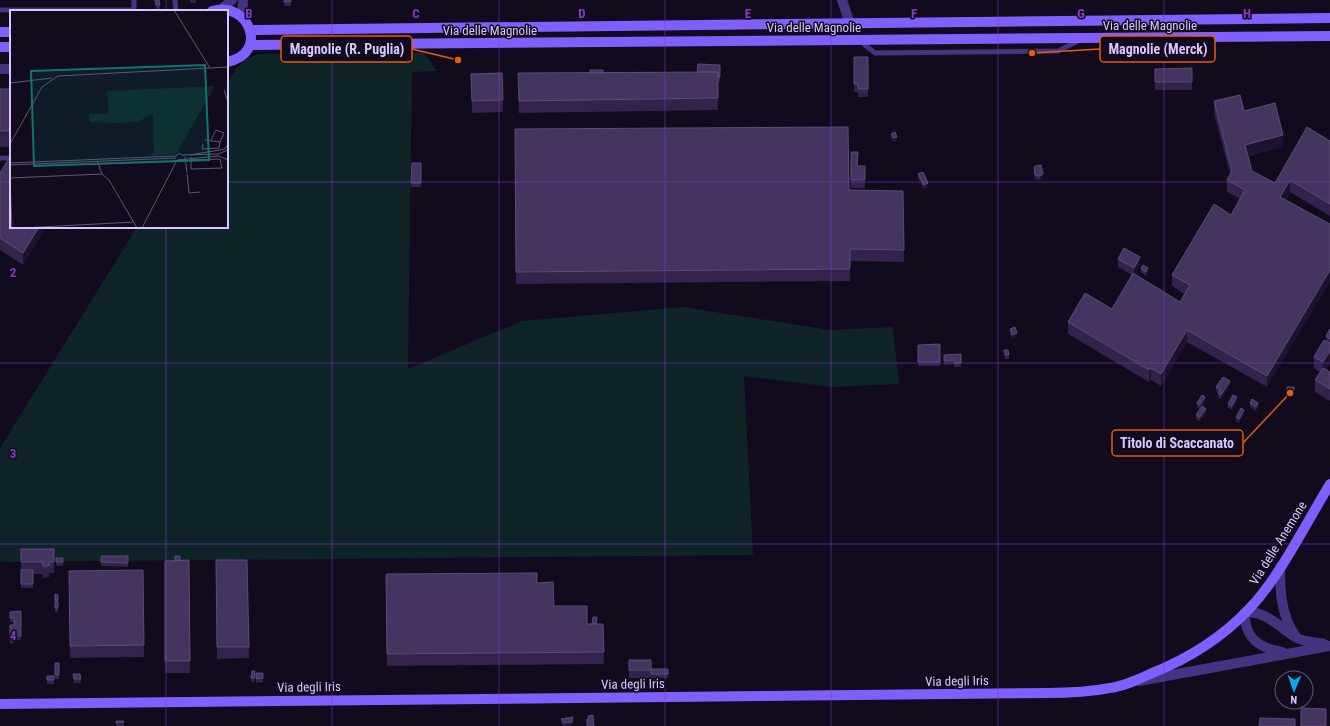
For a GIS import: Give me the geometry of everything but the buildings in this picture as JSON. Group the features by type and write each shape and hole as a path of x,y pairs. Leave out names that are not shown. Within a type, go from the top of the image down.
{"street":[{"path":"215,10 222,8 232,0"},
{"path":"242,15 243,0"},
{"path":"842,0 855,24 860,40"},
{"path":"222,8 231,9 242,15 246,19 251,30 250,45 240,57 228,62"},
{"name":"Via delle Magnolie","path":"251,30 1330,18"},
{"name":"Via delle Magnolie","path":"250,45 1330,36"},
{"name":"Via delle Anemone","path":"1245,613 1280,567 1330,484"},
{"path":"1280,567 1280,598 1287,620 1298,639"},
{"path":"1285,653 1262,647 1254,640 1246,630 1245,613 1252,612 1272,620 1298,639 1330,645"},
{"name":"Via degli Iris","path":"0,704 1062,693 1095,691 1126,684 1178,663 1214,642 1245,613"},
{"path":"1126,684 1330,645"}],"lane":[{"path":"0,10 134,10 134,0"},
{"path":"174,0 176,10"}],"green space":[{"path":"423,52 437,71 412,72 408,369 522,321 683,307 830,330 893,327 899,384 832,387 744,376 753,555 0,562 0,448 136,228 228,228 228,81 233,73 244,61 259,54"}],"place":[{"name":"Magnolie (Merck)","path":"1032,53"},
{"name":"Magnolie (R. Puglia)","path":"458,60"},
{"name":"Titolo di Scaccanato","path":"1290,393"}]}
